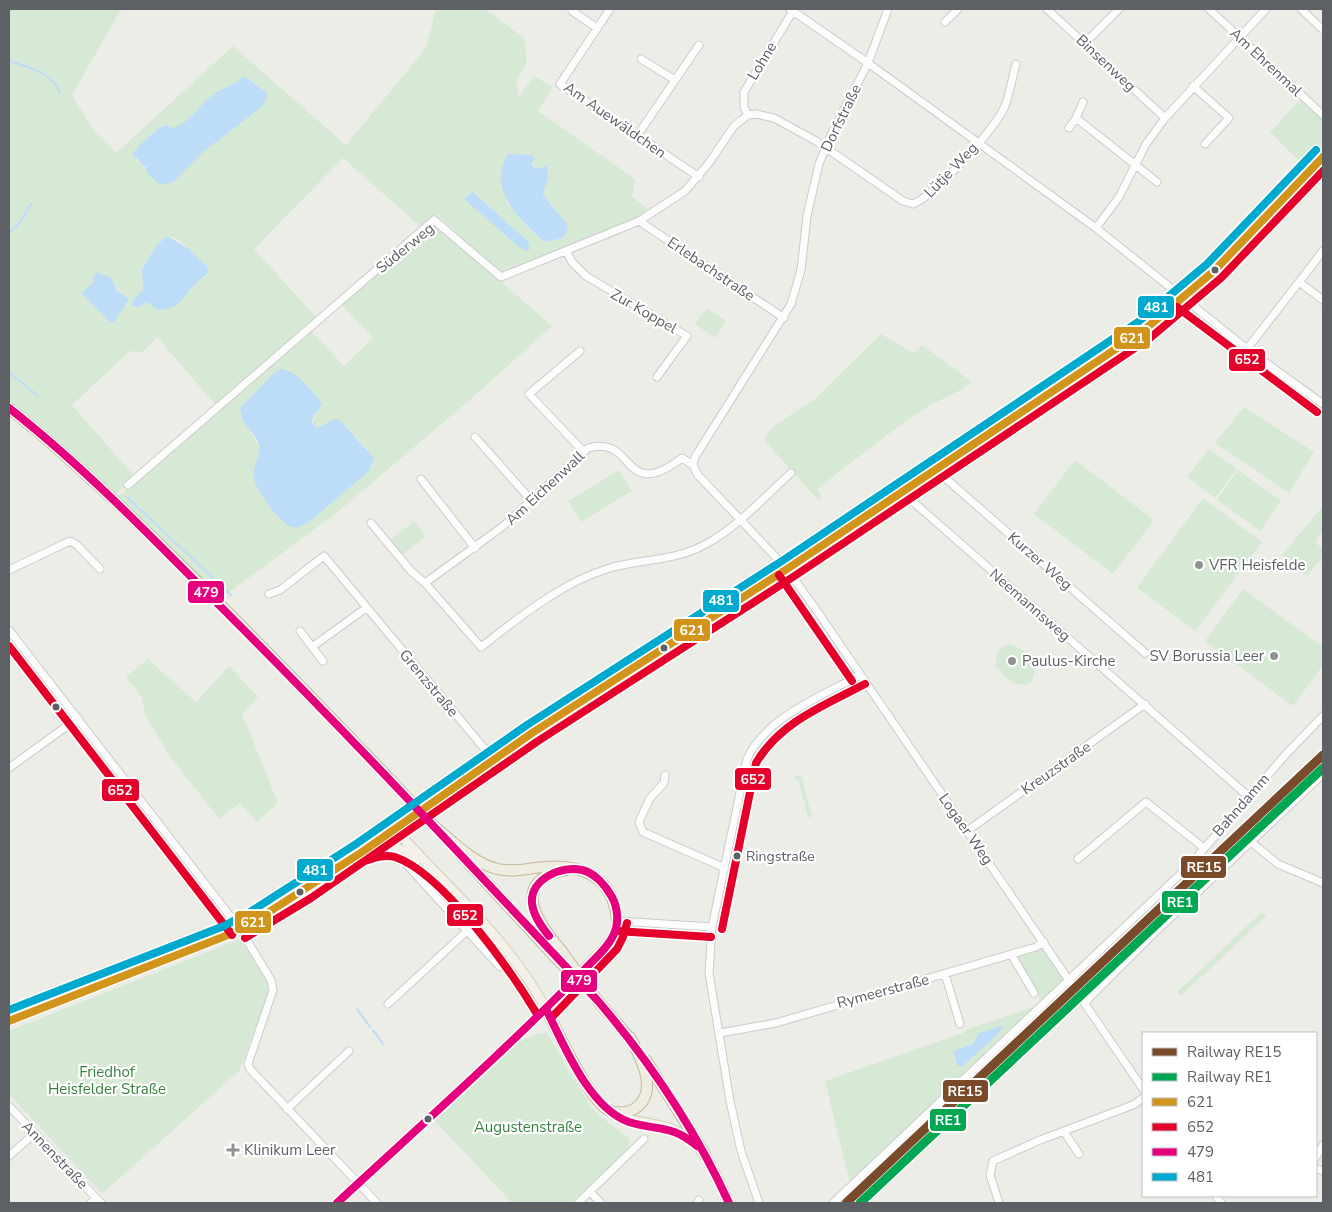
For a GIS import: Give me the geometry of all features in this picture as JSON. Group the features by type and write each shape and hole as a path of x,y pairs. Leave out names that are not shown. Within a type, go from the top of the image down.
{"highway":[{"path":"9,408 47,438 147,532 322,707 558,954 630,1037 705,1154"},
{"path":"435,826 468,854 484,864 498,869 517,870 562,866 580,869 592,875 608,890 614,900 617,921"},
{"path":"558,954 534,912 532,898 537,886 549,875 580,869"},
{"path":"546,1009 589,1087 607,1110 625,1113 640,1104 644,1098 647,1074 630,1037"}],"main road":[{"path":"9,1021 240,929 362,852 493,759 786,570 1144,330 1184,299 1313,170 1323,157"},
{"path":"394,828 480,919 520,965 546,1009 609,942 614,934 617,921"},
{"path":"362,852 383,846 398,848 438,874"},
{"path":"607,1110 629,1121 671,1129 683,1135 705,1154 729,1203"}],"street":[{"name":"Am Auewäldchen","path":"610,9 560,84 698,177"},
{"name":"Dorfstraße","path":"693,465 699,450 784,318 795,292 814,182 825,148 868,63 888,9"},
{"path":"945,22 958,9"},
{"name":"Binsenweg","path":"1047,9 1165,118"},
{"path":"1084,44 1119,9"},
{"name":"Am Ehrenmal","path":"1209,9 1323,115"},
{"path":"1096,228 1119,197 1146,144 1165,118 1266,9"},
{"path":"1301,9 1321,28"},
{"path":"792,10 979,142 1096,228 1247,349 1323,404"},
{"name":"Lohne","path":"748,115 744,107 744,92 792,10"},
{"path":"572,11 597,28"},
{"path":"637,136 699,45"},
{"path":"641,59 675,80"},
{"name":"Lütje Weg","path":"825,148 903,201 913,204 932,192 998,120 1005,105 1016,64"},
{"path":"1193,86 1230,118 1205,144"},
{"path":"1069,128 1083,102"},
{"path":"748,115 764,114 774,118 825,148"},
{"name":"Süderweg","path":"128,485 434,220 500,277 639,221 685,191 698,177 734,126 748,115"},
{"path":"1076,118 1157,182"},
{"name":"Erlebachstraße","path":"639,221 784,318"},
{"name":"Zur Koppel","path":"566,251 572,262 586,276 687,336 657,377"},
{"path":"1247,349 1323,251"},
{"path":"1299,282 1323,300"},
{"path":"580,351 530,394 583,451"},
{"path":"475,437 531,500"},
{"name":"Am Eichenwall","path":"425,583 502,527 583,451 595,446 610,447 633,468 644,474 659,473 682,458 693,465"},
{"path":"693,465 697,474 786,570"},
{"name":"Kurzer Weg","path":"935,469 1145,653"},
{"path":"371,523 411,571 425,583 480,647 548,599 584,577 628,564 657,560 693,550 722,534 791,473"},
{"path":"420,479 475,548"},
{"name":"Neemannsweg","path":"902,492 1249,797"},
{"path":"9,570 70,541 78,546 100,569"},
{"name":"Grenzstraße","path":"269,594 280,590 324,556 493,759"},
{"name":"Logaer Weg","path":"786,570 815,608 1142,1088"},
{"path":"312,647 366,608"},
{"path":"9,630 240,929 271,980 273,990 248,1064 287,1109 377,1203"},
{"path":"300,631 323,660"},
{"path":"758,1203 741,1150 730,1101 709,973 712,927 747,759 753,745 776,722 860,675"},
{"name":"Kreuzstraße","path":"967,830 1145,704"},
{"name":"Bahndamm","path":"833,1203 1070,981 1189,866 1323,716"},
{"path":"9,768 78,718"},
{"path":"1084,1003 1323,774"},
{"path":"666,775 664,783 650,798 639,822 643,832 725,868"},
{"path":"1078,859 1146,802 1204,848"},
{"path":"1251,842 1268,858 1278,864 1323,883"},
{"path":"406,864 500,967"},
{"path":"388,1004 480,919"},
{"path":"617,921 712,927"},
{"name":"Rymeerstraße","path":"720,1033 776,1023 945,974 1044,942"},
{"path":"1011,954 1034,993"},
{"path":"945,974 960,1024"},
{"path":"337,1203 546,1009"},
{"path":"287,1109 349,1051"},
{"path":"999,1203 990,1175 993,1161 1040,1140 1133,1105 1142,1099"},
{"name":"Annenstraße","path":"9,1106 96,1202"},
{"path":"1064,1132 1079,1154"},
{"path":"10,1155 35,1133"},
{"path":"578,1203 644,1139"},
{"path":"590,1192 601,1203"}],"green space":[{"path":"9,9 121,9 72,95 94,131 116,153 233,46 346,145 426,48 436,9 485,9 524,38 527,61 516,83 519,97 534,76 553,87 538,111 635,179 632,197 648,209 636,219 500,272 437,215 422,228 343,158 254,249 318,319 309,329 344,366 373,338 340,303 429,227 439,227 552,326 471,399 334,515 220,599 118,497 218,408 157,337 142,353 130,351 72,405 135,477 116,494 9,401","holes":["242,77 247,77 267,93 262,107 160,185 136,160 135,150 162,125 172,128 187,121 218,91 233,87","521,155 532,155 535,169 546,166 548,178 543,195 566,223 563,238 545,242 524,224 518,213 508,205 501,178","474,192 529,242 511,240 466,201","167,236 173,237 188,247 205,264 206,276 196,282 180,302 157,310 147,302 138,308 132,301 143,290 142,269 156,246","102,273 110,278 127,297 124,307 114,322 111,323 81,293 94,282 94,276","288,370 322,403 312,423 317,429 329,422 345,425 367,449 373,464 369,471 307,524 258,461 258,445 244,422 240,408 272,375"]},
{"path":"1303,97 1323,117 1323,155 1310,172 1270,132"},
{"path":"707,308 726,321 715,338 695,324"},
{"path":"881,334 914,353 922,345 971,381 964,388 929,406 872,446 817,489 822,498 818,500 764,440 772,427 815,399"},
{"path":"1244,407 1314,452 1289,493 1215,443"},
{"path":"1209,449 1237,469 1215,498 1187,477"},
{"path":"1075,460 1154,520 1113,574 1034,514"},
{"path":"619,470 632,491 581,522 568,501"},
{"name":"VFR Heisfelde","path":"1238,470 1281,501 1260,531 1217,500"},
{"name":"VFR Heisfelde","path":"1203,498 1262,542 1195,631 1137,588"},
{"path":"1323,506 1323,531 1315,542 1323,549 1323,557 1307,576 1282,555"},
{"path":"414,521 426,536 400,557 388,542"},
{"name":"SV Borussia Leer","path":"1243,589 1323,647 1323,665 1293,706 1205,641"},
{"path":"1011,644 1026,652 1036,666 1032,681 1027,685 1013,684 995,666 1000,648"},
{"path":"150,657 151,662 196,702 229,666 258,697 242,714 278,803 257,822 240,803 219,819 169,755 146,716 141,696 126,677"},
{"path":"801,774 812,817 808,817 798,779 795,780 794,777"},
{"path":"1262,912 1266,916 1181,996 1177,992"},
{"name":"Friedhof Heisfelder Straße","path":"240,939 268,983 269,992 239,1071 102,1194 9,1094 9,1031"},
{"path":"1046,947 1067,981 1042,1001 1014,957"},
{"path":"1043,1004 852,1184 849,1179 825,1081 965,1032 967,1029","holes":["1003,1029 961,1067 955,1050 973,1044 977,1035"]},
{"name":"Augustenstraße","path":"547,1033 589,1104 600,1116 630,1139 628,1150 570,1203 512,1203 434,1120 519,1042 536,1034"}],"water":[{"path":"242,77 246,77 267,93 268,97 262,107 203,152 173,182 160,185 147,173 146,168 132,154 162,126 166,125 172,128 186,121 213,95"},
{"path":"508,154 532,155 535,158 532,163 535,169 547,166 548,178 543,195 566,223 568,229 563,238 545,242 526,224 509,203 503,192 501,180 502,167"},
{"path":"472,191 529,242 530,249 526,251 519,247 466,201 465,199"},
{"path":"167,236 188,248 208,267 208,272 181,301 171,308 157,310 147,302 138,308 132,305 132,301 143,290 142,269 156,246"},
{"path":"98,272 111,278 117,290 129,299 114,322 111,323 81,293 94,282 94,275"},
{"path":"281,369 299,377 322,403 312,420 312,423 317,428 335,419 340,420 374,458 369,471 307,524 296,527 287,525 275,514 256,484 254,475 259,445 255,436 244,423 240,408 272,375"},
{"path":"1000,1026 1003,1027 1001,1031 962,1067 957,1065 955,1050 973,1044 978,1034"}],"waterway":[{"path":"9,61 39,71 51,80 60,93"},
{"path":"9,233 20,222 31,204"},
{"path":"9,372 38,396"},
{"path":"127,497 231,595"},
{"path":"357,1009 370,1027"},
{"path":"373,1030 383,1044"}],"rail line":[{"name":"RE15","path":"846,1203 1323,755"},
{"name":"RE1","path":"860,1203 1323,768"}],"transit line":[{"name":"481","path":"9,1010 224,926 250,912 356,844 527,725 782,561 1138,322 1207,264 1316,150"},
{"name":"621","path":"9,1021 228,935 255,921 362,852 532,733 787,569 1144,330 1214,271 1323,157"},
{"name":"652","path":"245,938 311,898 538,741 793,577 1150,338 1221,278 1323,171"},
{"name":"652","path":"1177,307 1317,412"},
{"name":"479","path":"9,408 95,482 276,662 598,1001 636,1048 671,1098 702,1149 729,1203"},
{"name":"652","path":"779,575 852,681"},
{"name":"652","path":"9,646 232,935"},
{"name":"652","path":"722,929 756,763 766,749 790,726 819,707 865,684"},
{"name":"652","path":"365,861 383,856 395,857 414,867 434,882 474,925 511,974 537,1014"},
{"name":"479","path":"337,1203 494,1058 605,948 616,930 617,911 610,893 596,877 582,870 565,870 549,876 536,887 532,903 534,912 549,936"},
{"name":"652","path":"553,1016 617,949 627,923"},
{"name":"652","path":"616,931 711,937"},
{"name":"479","path":"546,1009 579,1074 602,1104 615,1115 629,1122 672,1131 697,1146"}],"place":[{"name":"VFR Heisfelde","path":"1199,565"},
{"name":"SV Borussia Leer","path":"1274,656"},
{"name":"Paulus-Kirche","path":"1012,661"},
{"name":"Ringstraße","path":"737,856"},
{"name":"Klinikum Leer","path":"233,1150"}]}
